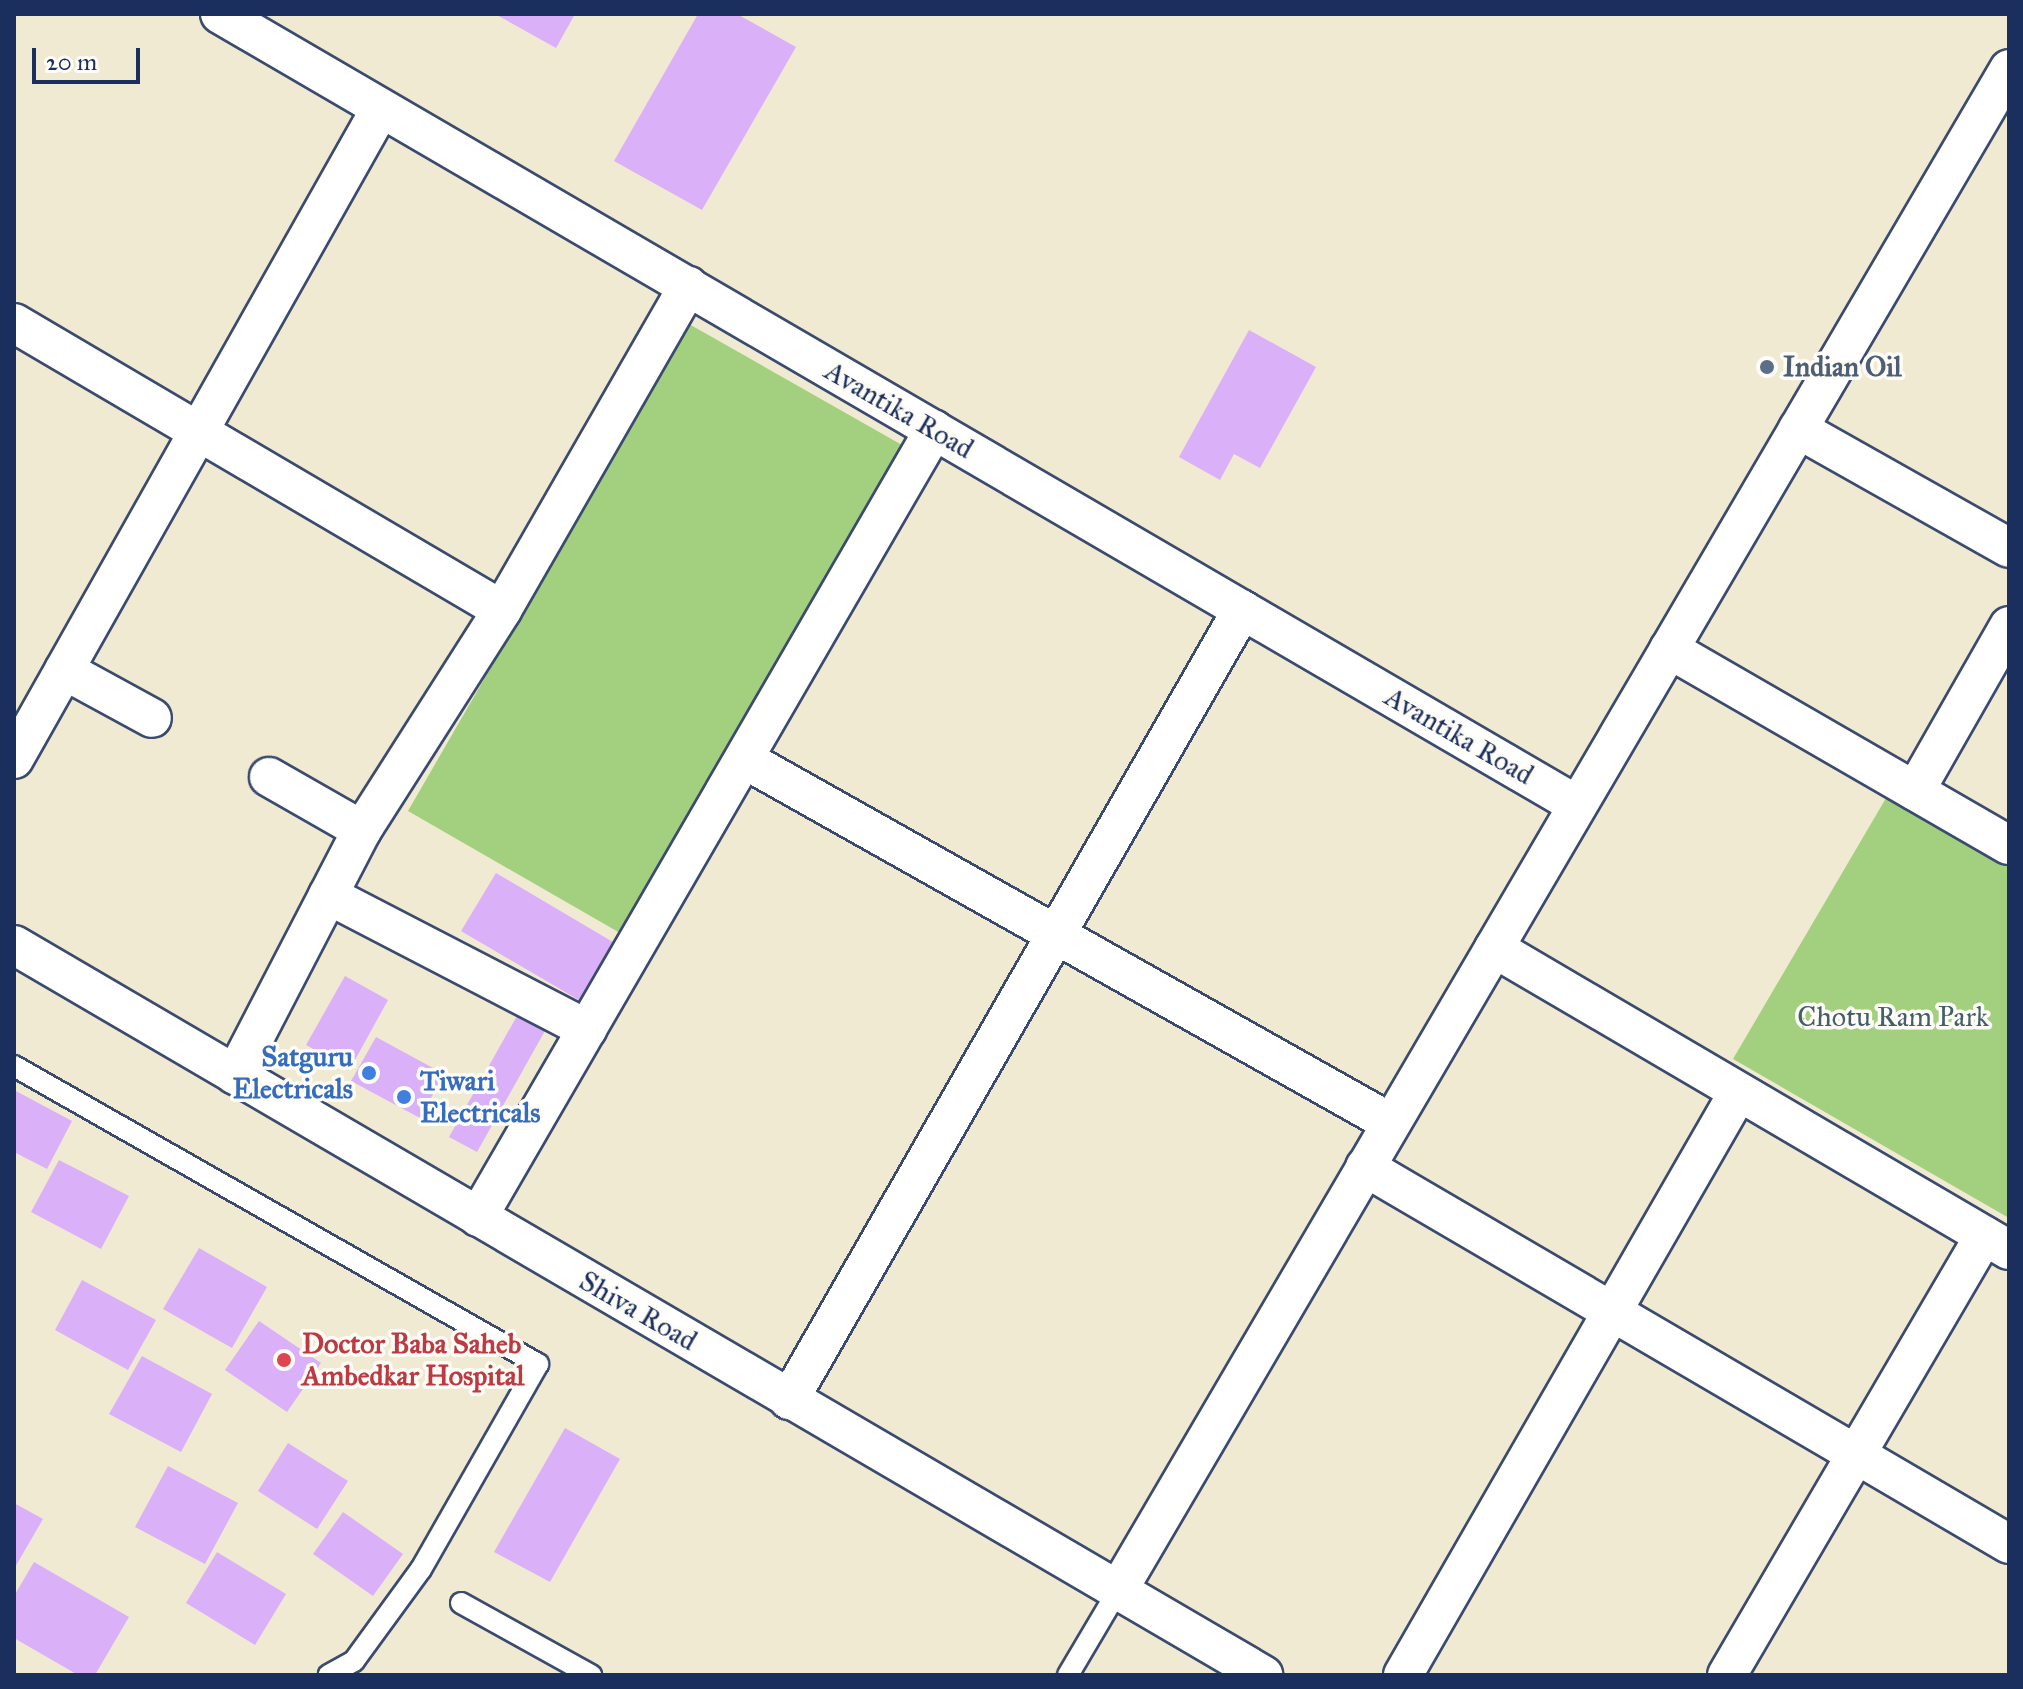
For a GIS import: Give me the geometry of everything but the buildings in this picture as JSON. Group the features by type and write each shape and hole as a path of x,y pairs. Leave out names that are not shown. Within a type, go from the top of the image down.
{"street":[{"name":"Avantika Road","path":"220,14 1577,805"},
{"path":"1117,1592 2009,69"},
{"path":"14,759 381,108"},
{"path":"235,1075 362,830 502,610 688,286"},
{"path":"14,323 502,610"},
{"path":"1798,429 2009,548"},
{"path":"478,1217 934,430"},
{"path":"789,1400 1242,610"},
{"path":"1915,791 2009,626"},
{"path":"1669,649 2009,845"},
{"path":"64,670 152,718"},
{"path":"744,759 1391,1123"},
{"path":"269,777 362,830"},
{"path":"328,895 587,1029"},
{"name":"Shiva Road","path":"14,945 1263,1675"},
{"path":"1494,948 1996,1243 1856,1454 1727,1675"},
{"path":"1403,1675 1738,1093"},
{"path":"1365,1167 2009,1544"}],"lane":[{"path":"14,1066 538,1364 421,1569 354,1661 329,1675"},
{"path":"1068,1675 1117,1592"},
{"path":"461,1603 591,1675"}],"green space":[{"path":"689,324 902,445 620,933 408,811"},
{"name":"Chotu Ram Park","path":"1889,793 2009,862 2009,1218 1733,1059"}],"place":[{"name":"Indian Oil","path":"1767,367"},
{"name":"Satguru Electricals","path":"369,1073"},
{"name":"Tiwari Electricals","path":"404,1097"},
{"name":"Doctor Baba Saheb Ambedkar Hospital","path":"284,1360"}]}
